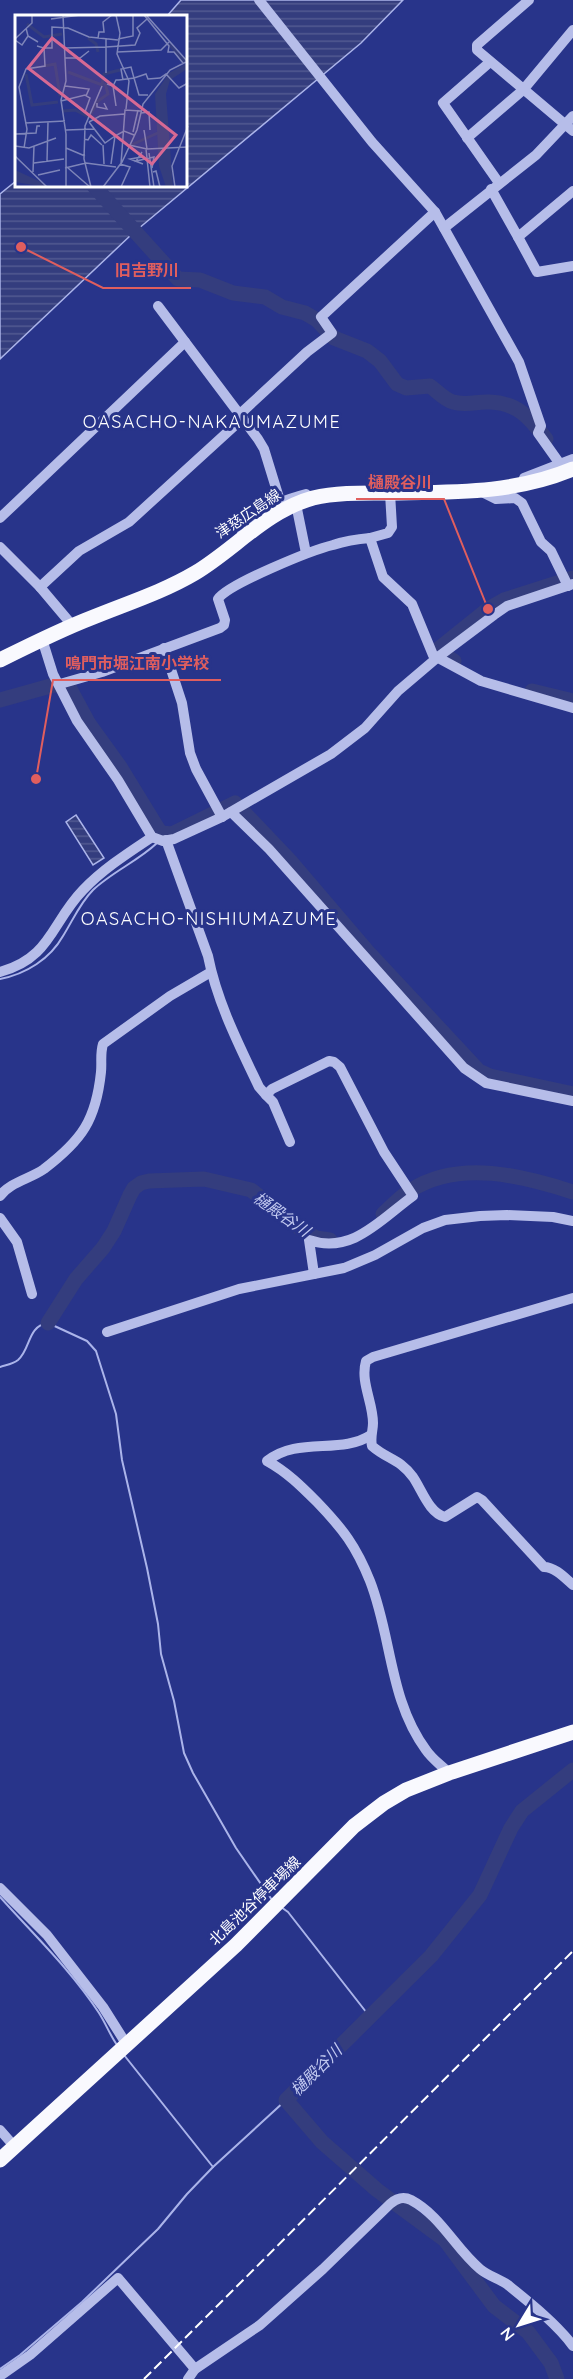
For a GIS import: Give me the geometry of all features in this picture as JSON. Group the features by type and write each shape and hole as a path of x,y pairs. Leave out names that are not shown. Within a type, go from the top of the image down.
{"main road":[{"name":"津慈広島線","path":"0,660 72,625 165,588 194,573 280,511 296,504 328,495 484,491 519,487 554,477 566,466"},
{"name":"北島池谷停車場線","path":"0,2160 266,1916 354,1826 384,1803 406,1790 449,1773 573,1732"}],"street":[{"path":"259,0 372,142 435,212 519,362 541,426 538,434 566,466 573,459"},
{"path":"529,0 477,45 477,50 569,128"},
{"path":"467,138 523,90 573,30"},
{"path":"490,62 443,103 495,186 537,272 573,266"},
{"path":"444,228 569,128 573,116"},
{"path":"518,237 573,191"},
{"path":"40,587 79,551 129,522 307,352 330,334 321,317 435,212"},
{"path":"158,306 242,416 264,449 279,499"},
{"path":"0,518 185,342"},
{"path":"240,539 245,528 279,499 317,491 328,495"},
{"path":"0,972 21,964 39,952 53,934 70,904 84,888 113,864 159,839 174,839 232,811 349,742 365,728 398,691 441,654 507,606 570,585 551,551 540,542 522,503 514,498 496,499 484,491"},
{"path":"61,686 220,628 224,625 225,620 218,599 236,585 306,553 334,544 388,533 392,527 390,493"},
{"path":"296,504 306,553"},
{"path":"370,538 383,577 412,604 433,655 441,654 482,681 573,708"},
{"path":"0,547 40,587 72,625"},
{"path":"42,639 53,674 77,721 159,839 208,956 228,1022 259,1087 273,1102 290,1142"},
{"path":"164,648 182,703 190,753 196,769 464,1068 486,1083 573,1101"},
{"path":"0,1196 11,1186 41,1171 57,1159 90,1121 95,1109 103,1044 170,996 211,972"},
{"path":"266,1095 272,1089 329,1061 334,1062 340,1067 384,1152 413,1196 358,1237 324,1245 309,1240 314,1274"},
{"path":"107,1332 239,1288 344,1268 364,1260 423,1228 445,1220 507,1215 553,1217 573,1221"},
{"path":"0,1218 17,1242 32,1294"},
{"path":"573,1298 496,1319 366,1361 363,1370 373,1423 370,1435 372,1446 405,1467 440,1515 445,1517 477,1497 482,1500 544,1568 548,1567 573,1585"},
{"path":"370,1435 360,1442 307,1446 286,1451 267,1461 282,1469 296,1481 339,1524 355,1548 371,1583 397,1693 417,1737 427,1752 449,1773"},
{"path":"0,1887 47,1935 103,2007 123,2048"},
{"path":"0,2130 14,2146"},
{"path":"188,2379 195,2369 260,2325 323,2269 393,2201 408,2198 439,2222 480,2270 507,2284 565,2335 573,2346"},
{"path":"0,2376 30,2355 118,2278 195,2369"}],"water":[{"path":"181,0 403,0 361,43 188,187 188,15 168,15"},
{"path":"15,182 15,188 187,188 132,234 0,359 0,194"},
{"path":"76,815 104,858 93,865 66,822"}],"waterway":[{"name":"樋殿谷川","path":"96,188 178,279 200,280 233,293 265,297 282,307 305,313 317,320 334,338 367,351 380,361 397,384 406,388 430,386 447,399 458,403 490,402 508,405 529,418 546,439"},
{"name":"樋殿谷川","path":"454,661 437,650 488,609 504,600 573,578"},
{"name":"樋殿谷川","path":"0,700 54,685 69,687 89,724 120,767 162,833 172,834 235,803 292,863 368,952 479,1071 490,1076 573,1094"},
{"name":"樋殿谷川","path":"532,691 573,701"},
{"path":"0,979 28,969 51,952 88,895 157,843"},
{"name":"樋殿谷川","path":"383,1214 411,1190 450,1175 492,1173 513,1176 573,1192"},
{"name":"樋殿谷川","path":"48,1323 76,1279 103,1248 114,1231 134,1188 141,1183 204,1179 251,1190 301,1229 316,1238 330,1240"},
{"path":"0,1367 18,1360 36,1328 48,1323 87,1341 96,1351 116,1414 122,1460 147,1568 158,1624 161,1654 174,1701 184,1753 236,1848 272,1900"},
{"name":"樋殿谷川","path":"557,2379 551,2363 528,2332 494,2306 445,2240 377,2190 322,2142 286,2100 431,1956 480,1895 511,1828 522,1811 573,1770"},
{"path":"0,1897 52,1953 88,1997 117,2045"},
{"path":"281,1907 288,1912 370,2017"},
{"path":"0,2369 20,2355 82,2302 158,2229 213,2167 124,2055"},
{"path":"213,2167 286,2100"}],"railway":[{"path":"144,2379 573,1951"}],"place":[{"name":"旧吉野川","path":"21,247"},
{"name":"樋殿谷川","path":"488,609"},
{"name":"鳴門市堀江南小学校","path":"36,779"}],"district":[{"name":"OASACHO-NAKAUMAZUME","path":"212,422"},
{"name":"OASACHO-NISHIUMAZUME","path":"209,919"}]}
